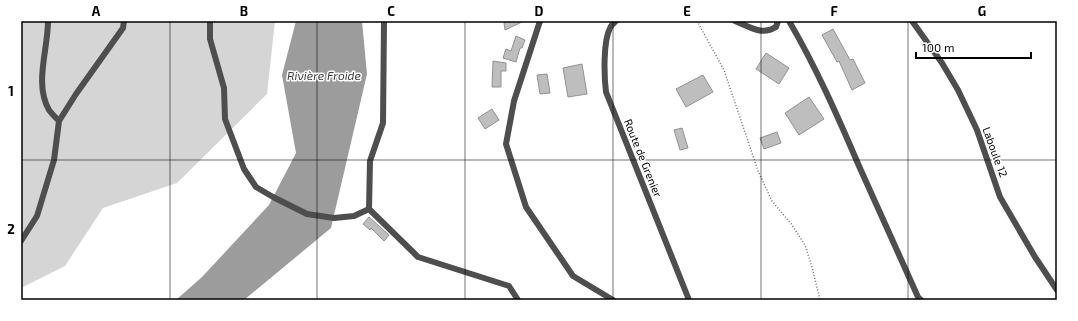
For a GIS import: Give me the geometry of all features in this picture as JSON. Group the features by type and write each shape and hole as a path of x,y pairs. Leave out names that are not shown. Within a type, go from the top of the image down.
{"street":[{"path":"48,21 48,36 41,80 42,91 49,111 59,121"},
{"path":"21,241 38,216 54,160 59,121 76,94 123,28 124,21"},
{"path":"210,21 210,39 224,88 225,119 244,169 256,187 273,198 307,214 334,218 354,216 369,209"},
{"path":"384,21 383,123 370,161 369,209 418,257 509,286 518,300"},
{"path":"540,21 514,101 506,144 526,208 573,276 613,300"},
{"name":"Route de Grenier","path":"616,21 610,27 607,36 604,75 606,92 689,300"},
{"path":"735,21 756,30 769,31 776,27 778,21"},
{"path":"789,21 805,48 844,131 918,297 921,300"},
{"name":"Laboule 12","path":"912,21 942,63 958,90 977,130 1000,196 1035,257 1057,290"}],"path":[{"path":"697,21 724,70 761,177 772,201 792,225 805,245 820,300"}],"shaded area":[{"path":"21,21 275,21 267,94 177,183 103,208 65,266 21,288"}],"water":[{"name":"Rivière Froide","path":"296,21 362,21 367,74 331,228 244,300 176,300 202,277 269,205 296,153 282,75"}],"building":[{"path":"508,21 524,21 505,30 504,23"},
{"path":"833,29 850,60 853,59 865,83 852,90 839,61 837,62 822,35"},
{"path":"516,36 525,40 522,48 520,48 516,62 503,58 506,49 511,51"},
{"path":"766,53 789,68 779,84 756,69"},
{"path":"493,61 506,63 506,71 501,71 501,87 492,87"},
{"path":"582,64 587,94 568,97 563,68"},
{"path":"547,74 550,93 540,94 537,75"},
{"path":"703,75 713,92 686,107 676,89"},
{"path":"809,97 824,119 799,135 785,113"},
{"path":"492,109 499,120 485,129 478,118"},
{"path":"682,128 688,148 680,150 674,130"},
{"path":"777,132 781,143 764,149 760,138"},
{"path":"369,217 389,235 384,241 371,228 370,230 363,224"}]}
